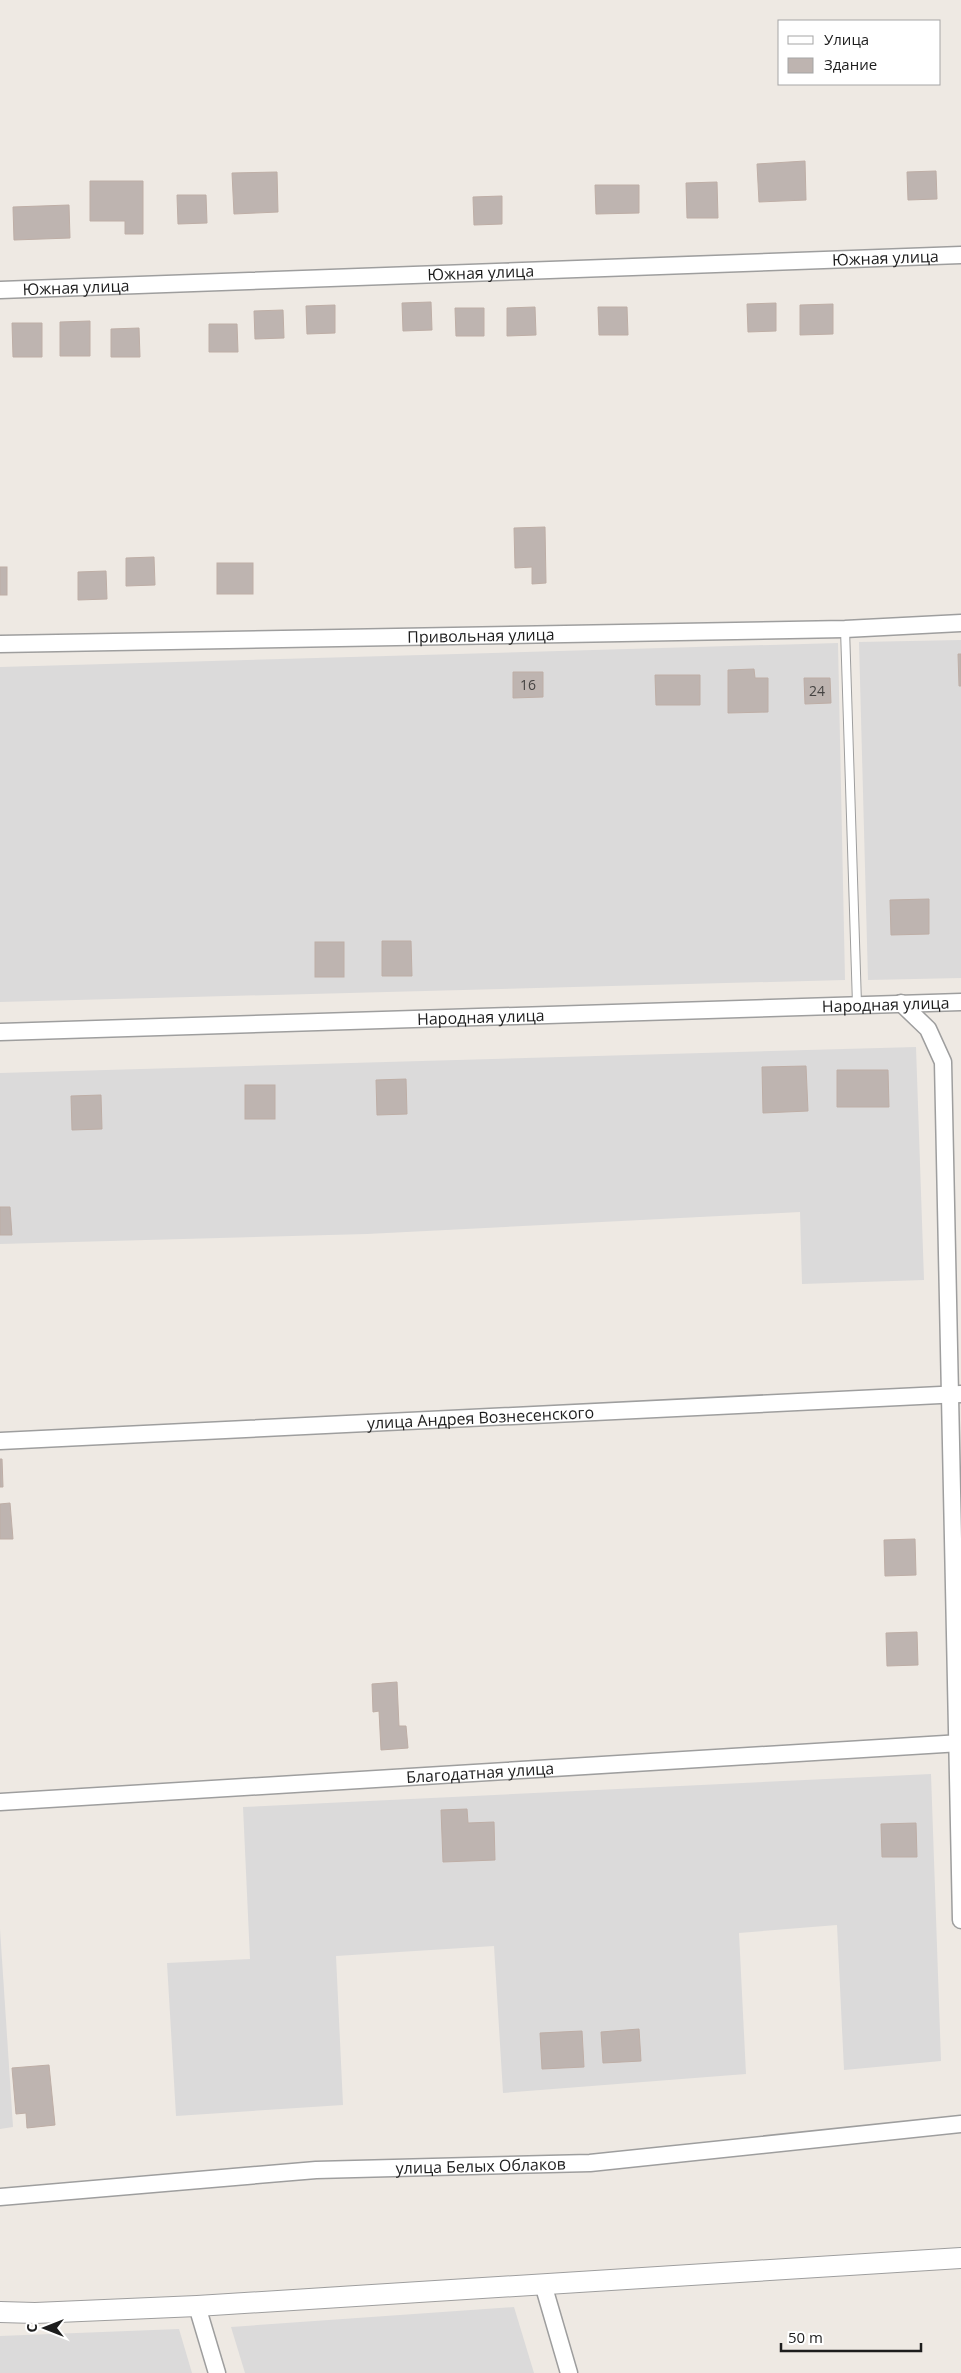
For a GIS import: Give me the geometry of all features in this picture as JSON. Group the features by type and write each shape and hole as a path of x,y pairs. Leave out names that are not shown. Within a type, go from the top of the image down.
{"street":[{"name":"Южная улица","path":"0,290 961,255"},
{"name":"Привольная улица","path":"0,644 845,629 961,623"},
{"name":"Народная улица","path":"0,1032 961,1002"},
{"path":"901,1003 928,1029 943,1062 956,1394 961,1920"},
{"name":"улица Андрея Вознесенского","path":"0,1440 956,1394"},
{"name":"Благодатная улица","path":"0,1802 958,1743"},
{"name":"улица Белых Облаков","path":"0,2198 316,2170 590,2163 961,2124"},
{"path":"0,2312 35,2313 197,2306 961,2258"},
{"path":"543,2284 569,2373"},
{"path":"197,2306 216,2373"}],"lane":[{"path":"845,629 858,1004"}],"shaded area":[{"path":"961,640 961,978 868,980 859,642"},
{"path":"838,643 845,980 0,1002 0,667"},
{"path":"916,1047 924,1280 802,1284 800,1212 367,1234 0,1244 0,1073"},
{"path":"931,1774 941,2061 844,2070 837,1925 739,1933 746,2074 503,2093 494,1946 336,1956 343,2105 176,2116 167,1963 250,1959 243,1807"},
{"path":"0,1929 13,2127 0,2129"},
{"path":"514,2307 534,2373 245,2373 231,2327"},
{"path":"179,2329 192,2373 0,2373 0,2336"}],"building":[{"path":"805,161 806,200 759,202 757,164"},
{"path":"936,171 937,199 908,200 907,172"},
{"path":"277,172 278,212 234,214 232,173"},
{"path":"90,181 143,181 143,234 125,234 125,221 90,221"},
{"path":"717,182 718,218 687,218 686,183"},
{"path":"595,185 639,185 639,213 596,214"},
{"path":"177,195 206,195 207,223 178,224"},
{"path":"502,196 502,224 474,225 473,197"},
{"path":"69,205 70,238 14,240 13,207"},
{"path":"431,302 432,330 403,331 402,303"},
{"path":"776,303 776,331 748,332 747,304"},
{"path":"833,304 833,334 800,335 800,305"},
{"path":"335,305 335,333 307,334 306,306"},
{"path":"535,307 536,335 507,336 507,308"},
{"path":"598,307 627,307 628,335 599,335"},
{"path":"455,308 484,308 484,336 456,336"},
{"path":"283,310 284,338 255,339 254,311"},
{"path":"90,321 90,356 60,356 60,322"},
{"path":"12,323 42,323 42,357 13,357"},
{"path":"209,324 237,324 238,352 209,352"},
{"path":"139,328 140,357 111,357 111,329"},
{"path":"545,527 546,583 532,584 532,567 515,568 514,528"},
{"path":"154,557 155,585 126,586 126,558"},
{"path":"217,563 253,563 253,594 217,594"},
{"path":"0,567 7,567 7,595 0,595"},
{"path":"106,571 107,599 78,600 78,572"},
{"path":"958,654 961,654 961,686 959,686"},
{"path":"754,669 755,678 768,678 768,712 728,713 728,670"},
{"path":"513,672 543,672 543,697 513,698"},
{"path":"655,675 700,675 700,705 656,705"},
{"path":"804,678 830,678 831,703 805,704"},
{"path":"929,899 929,934 891,935 890,900"},
{"path":"382,941 411,941 412,976 382,976"},
{"path":"315,942 344,942 344,977 315,977"},
{"path":"806,1066 808,1111 763,1113 762,1067"},
{"path":"837,1070 888,1070 889,1107 837,1107"},
{"path":"406,1079 407,1114 377,1115 376,1080"},
{"path":"245,1085 275,1085 275,1119 245,1119"},
{"path":"101,1095 102,1129 72,1130 71,1096"},
{"path":"0,1207 10,1207 12,1235 0,1235"},
{"path":"0,1459 2,1459 3,1487 0,1487"},
{"path":"10,1503 13,1539 0,1539 0,1504"},
{"path":"915,1539 916,1575 885,1576 884,1540"},
{"path":"917,1632 918,1665 887,1666 886,1633"},
{"path":"397,1682 399,1726 406,1726 408,1748 381,1750 379,1711 373,1712 372,1684"},
{"path":"467,1809 468,1823 494,1822 495,1860 443,1862 441,1810"},
{"path":"916,1823 917,1857 882,1857 881,1824"},
{"path":"639,2029 641,2061 603,2063 601,2032"},
{"path":"582,2031 584,2067 542,2069 540,2033"},
{"path":"49,2065 55,2125 27,2128 26,2113 16,2114 12,2068"}]}
